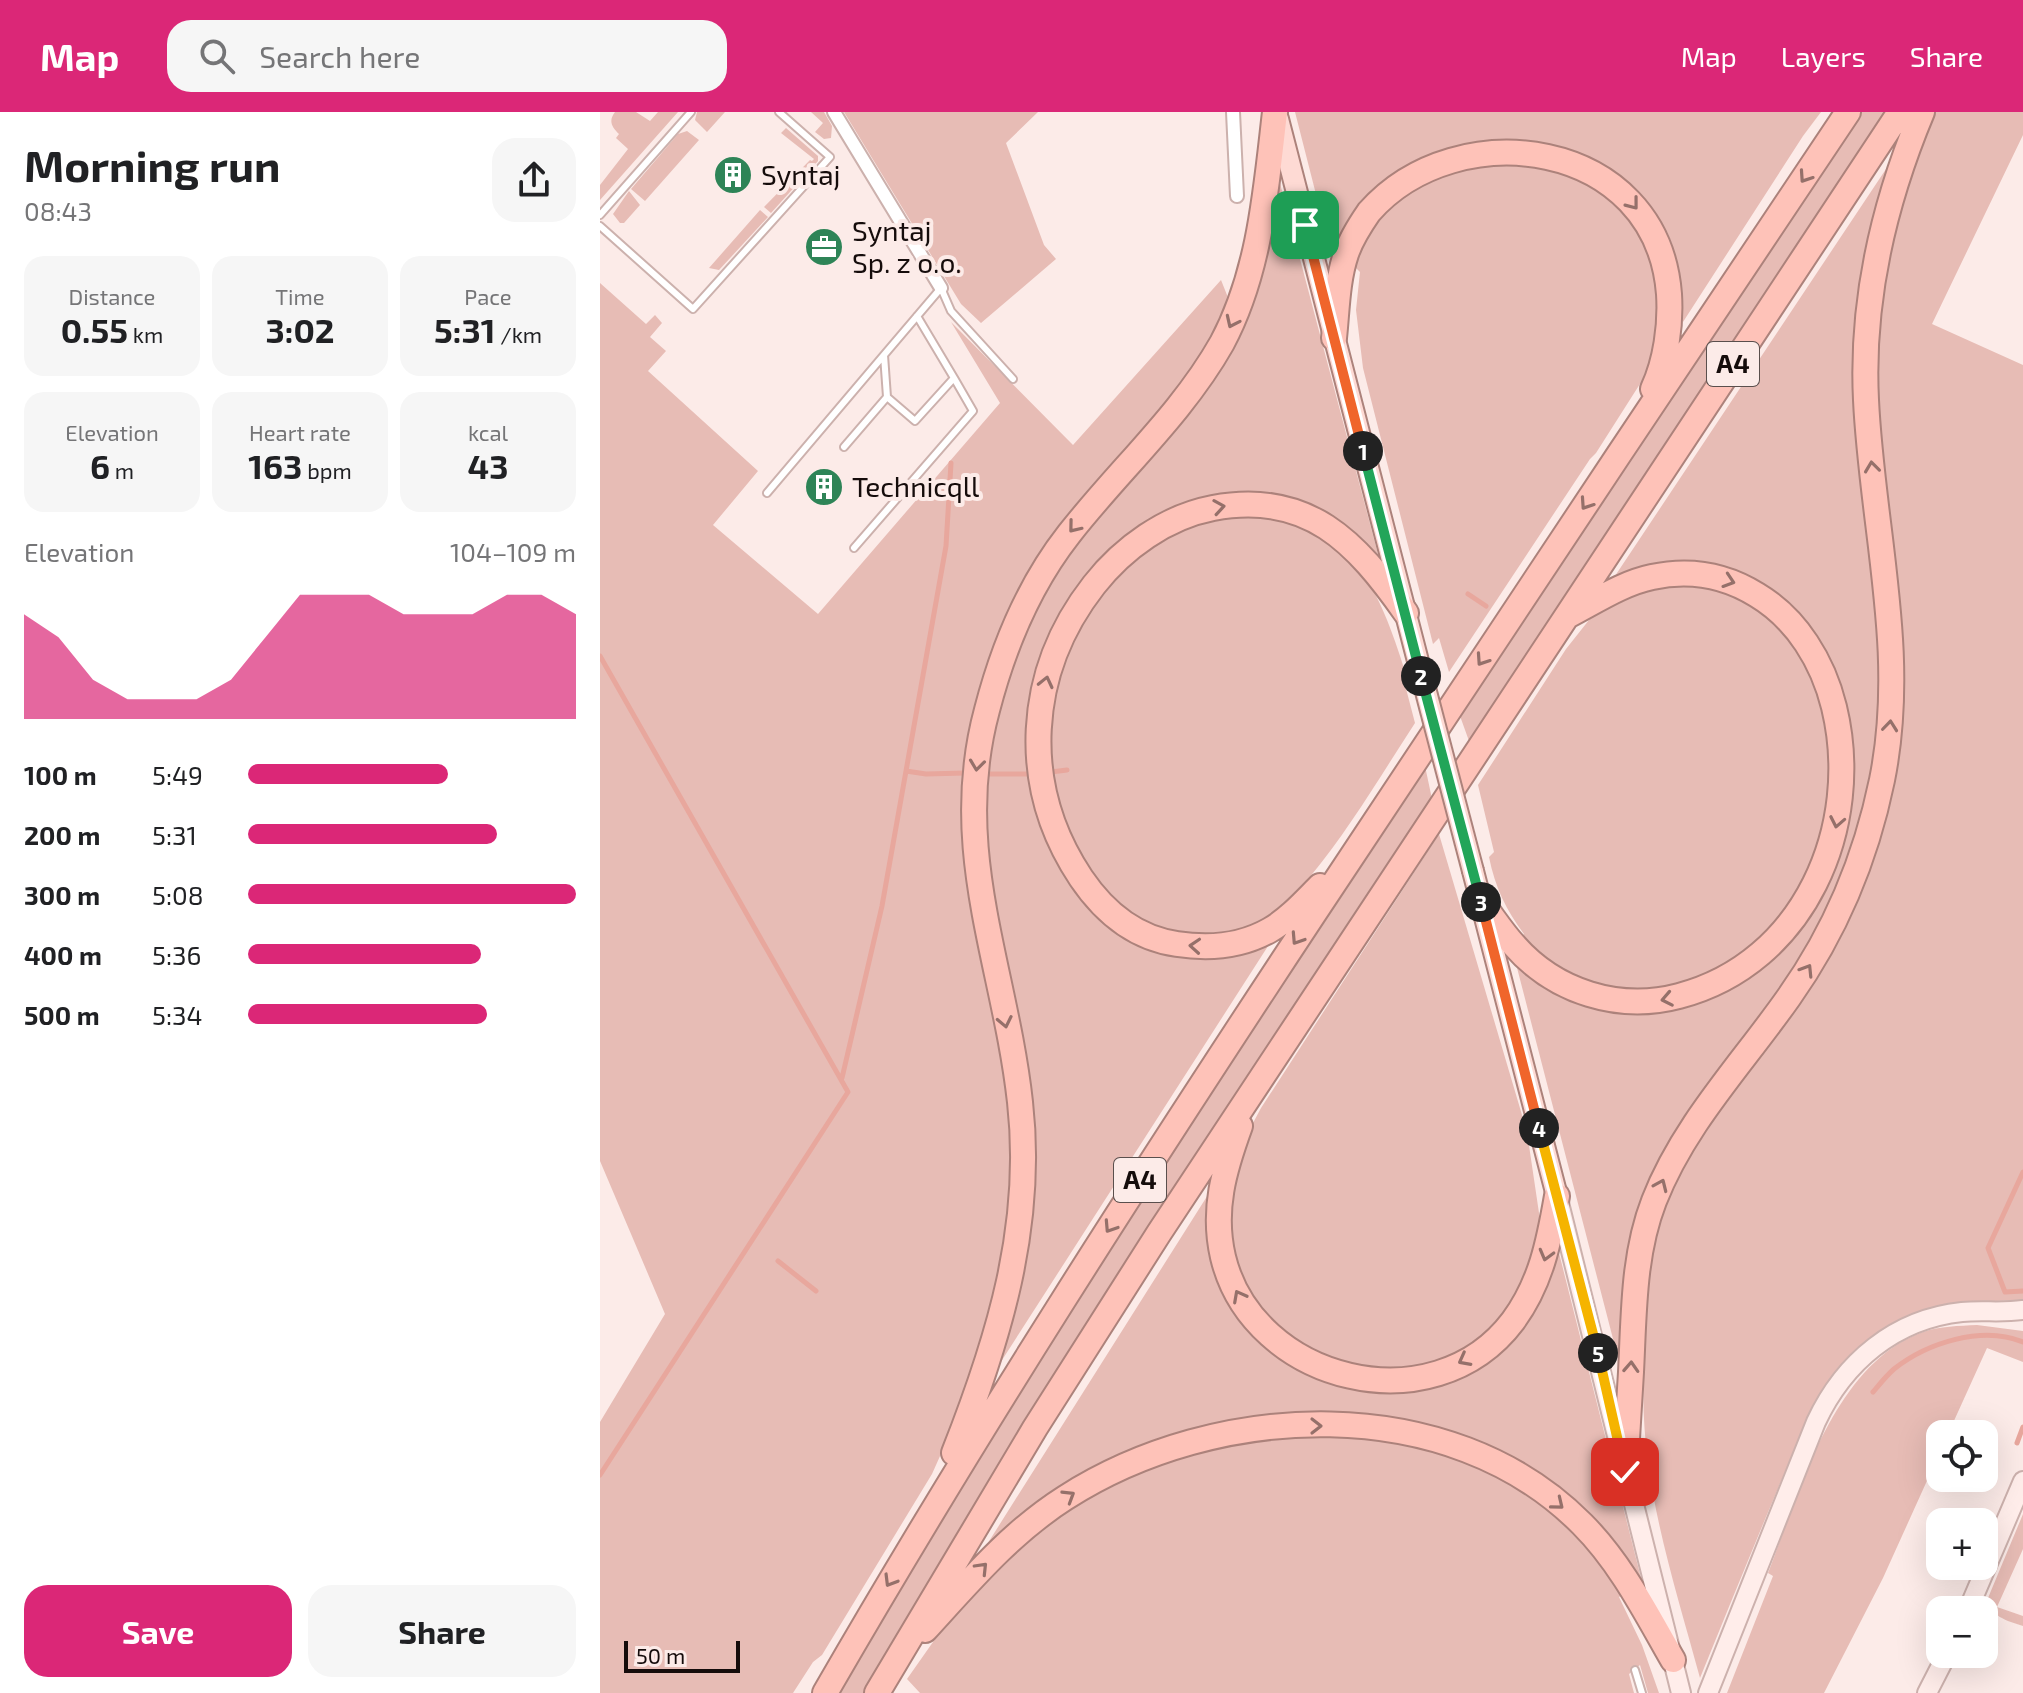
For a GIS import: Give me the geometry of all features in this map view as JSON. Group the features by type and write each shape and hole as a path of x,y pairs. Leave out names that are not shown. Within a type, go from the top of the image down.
{"highway":[{"path":"930,1514 997,1337 1016,1254 1022,1190 1020,1100 979,894 976,858 974,785 985,714 1009,641 1044,570 1066,537 1207,369 1236,314 1256,248 1275,112"},
{"name":"A4","path":"825,1693 930,1514 1053,1316 1356,850 1848,112"},
{"name":"A4","path":"877,1693 1035,1428 1255,1085 1900,112"},
{"path":"1625,1472 1635,1287 1643,1237 1652,1208 1676,1153 1788,999 1826,938 1857,869 1882,780 1890,731 1893,652 1866,397 1867,326 1886,215 1922,112"},
{"path":"1334,338 1342,268 1347,252 1366,217 1393,183 1426,160 1461,147 1520,142 1558,150 1602,170 1618,185 1644,218 1664,262 1670,312 1665,350 1657,379 1629,439"},
{"path":"1356,850 1285,919 1253,938 1221,946 1192,946 1156,940 1130,928 1108,912 1083,880 1063,847 1049,814 1041,779 1038,736 1046,679 1051,659 1072,617 1114,562 1130,547 1168,524 1205,509 1226,505 1280,508 1326,526 1362,555 1406,613"},
{"path":"1481,902 1527,959 1573,988 1618,1002 1666,1000 1713,985 1773,942 1810,892 1834,838 1843,782 1842,748 1833,700 1816,658 1793,624 1779,611 1742,586 1723,579 1672,574 1634,582 1565,616"},
{"path":"1255,1085 1221,1180 1218,1217 1223,1255 1236,1291 1257,1323 1286,1349 1319,1367 1362,1379 1400,1380 1437,1372 1477,1353 1511,1324 1535,1285 1547,1249 1557,1196"},
{"path":"891,1667 985,1564 1027,1526 1066,1497 1103,1476 1181,1444 1251,1429 1303,1426 1358,1427 1424,1438 1470,1453 1523,1478 1560,1504 1601,1544 1633,1591 1673,1660"}],"main road":[{"path":"1275,112 1604,1377 1681,1693"},
{"path":"1708,1693 1816,1422 1847,1371 1878,1344 1911,1325 1960,1312 2004,1314 2023,1310"},
{"path":"2004,1314 2023,1321"},
{"path":"1974,1596 2023,1481"},
{"path":"1927,1693 1940,1668"}],"street":[{"path":"834,112 941,288"},
{"path":"1233,112 1237,196"}],"lane":[{"path":"600,215 691,112"},
{"path":"600,226 693,309 830,157 779,112"},
{"path":"767,493 941,288 951,311 1013,379"},
{"path":"854,548 973,411 917,316"},
{"path":"844,447 887,397 884,355"},
{"path":"887,397 915,421 954,378"},
{"path":"1635,1670 1642,1693"}],"shaded area":[{"path":"615,112 636,112 650,121 658,112 678,112 600,200 600,185 628,149 616,138 619,134 611,121"},
{"path":"697,112 725,112 707,132 695,120"},
{"path":"811,112 824,112 832,126 831,138 824,139 815,132 823,123"},
{"path":"844,112 1038,112 1006,143 1044,245 1056,259 981,323 961,304"},
{"path":"1295,112 1821,112 1683,322 1677,264 1667,232 1633,193 1590,165 1541,149 1489,146 1439,155 1393,177 1357,212 1333,261"},
{"path":"1860,112 1888,112 1469,741 1460,716"},
{"path":"1935,112 2023,112 2023,135 1932,324 2023,365 2023,1300 1954,1304 1914,1313 1874,1336 1841,1367 1806,1424 1700,1678 1669,1565 1646,1449 1644,1371 1639,1371 1642,1289 1668,1187 1882,819 1875,386 1881,293 1890,245 1921,143"},
{"path":"786,128 818,156 818,161 771,213 764,207 814,159 781,133"},
{"path":"687,131 699,140 645,201 631,189 678,134"},
{"path":"1900,148 1871,250 1885,677 1864,824 1818,938 1672,1149 1623,1366 1619,1362 1515,960 1578,998 1598,1006 1639,1014 1663,1011 1691,1004 1818,894 1840,700 1754,583 1609,585"},
{"path":"1555,162 1619,204 1645,244 1656,277 1660,314 1652,365 1449,672 1439,638 1433,644 1363,368 1356,310 1360,272 1354,266 1381,213 1431,169"},
{"path":"1277,172 1379,558 1350,531 1317,508 1284,496 1252,492 1219,494 1157,518 1129,536 1103,558 1081,583 1049,634 1034,678 1032,699 1068,878 1189,956 1230,954 1270,943 995,1371 1027,1243 982,844 989,737 1021,633 1073,543 1191,407"},
{"path":"629,191 640,205 624,223 620,223 613,214"},
{"path":"760,210 768,217 719,270 709,268"},
{"path":"1221,280 1231,305 1197,369 1060,530 974,721 1009,1089 1014,1173 999,1294 961,1409 932,1474 822,1655 813,1662 793,1693 600,1693 600,1422 665,1314 600,1161 600,283 646,324 655,315 662,323 650,337 666,351 648,371 758,471 713,525 818,614 1000,403 951,322 1073,445"},
{"path":"1237,512 1306,529 1352,560 1382,608 1394,638 1406,674 1404,681 1415,723 1338,841 1282,909 1266,920 1237,930 1179,935 1140,920 1107,893 1080,856 1062,813 1051,767 1049,721 1056,680 1064,658 1084,618 1110,582 1144,551 1171,533"},
{"path":"1676,582 1733,590 1782,625 1820,687 1835,774 1813,870 1770,933 1723,971 1643,994 1577,981 1519,939 1524,934 1502,898 1491,868 1489,857 1494,852 1478,785 1566,649 1589,620 1617,599"},
{"path":"1425,766 1432,799 867,1693 837,1693 996,1424"},
{"path":"1439,834 1527,1132 1539,1232 1529,1274 1495,1329 1449,1359 1397,1372 1339,1365 1272,1326 1241,1282 1227,1226 1238,1151 1261,1108"},
{"path":"1211,1190 1259,1339 1284,1360 1308,1372 1457,1374 1558,1249 1646,1598 1624,1561 1453,1437 1211,1429 986,1546"},
{"path":"1977,1325 2023,1331 2023,1362 1987,1348 1954,1420 1926,1420 1926,1483 1883,1578 1824,1693 1727,1693 1773,1576 1768,1573 1807,1470 1823,1434 1843,1401 1865,1372 1892,1348 1923,1332"},
{"path":"1325,1435 1392,1440 1448,1454 1503,1476 1575,1531 1625,1594 1619,1597 1642,1645 1659,1693 1648,1693 1640,1665 1629,1674 1634,1693 920,1693 907,1679 959,1605 1012,1550 1106,1484 1215,1444"},
{"path":"2023,1514 2023,1549 1998,1605 1998,1596 1989,1596"},
{"path":"1998,1607 2023,1616 2023,1626 1998,1615"}],"waterway":[{"path":"842,1078 882,906 946,546 951,463"},
{"path":"1468,594 1486,606"},
{"path":"600,656 848,1092 600,1475"},
{"path":"1051,772 1067,770"},
{"path":"906,771 965,773"},
{"path":"986,774 1030,774"},
{"path":"2023,1172 1988,1248 2005,1292 2023,1291"},
{"path":"778,1261 816,1291"},
{"path":"1873,1392 1907,1360 1956,1339 1990,1335 2023,1342"},
{"path":"2017,1443 2023,1427"}],"place":[{"name":"Syntaj","path":"733,175"},
{"name":"Syntaj Sp. z o.o.","path":"824,247"},
{"name":"Technicqll","path":"824,487"}],"route":[{"path":"1305,225 1604,1377 1625,1472"}]}
